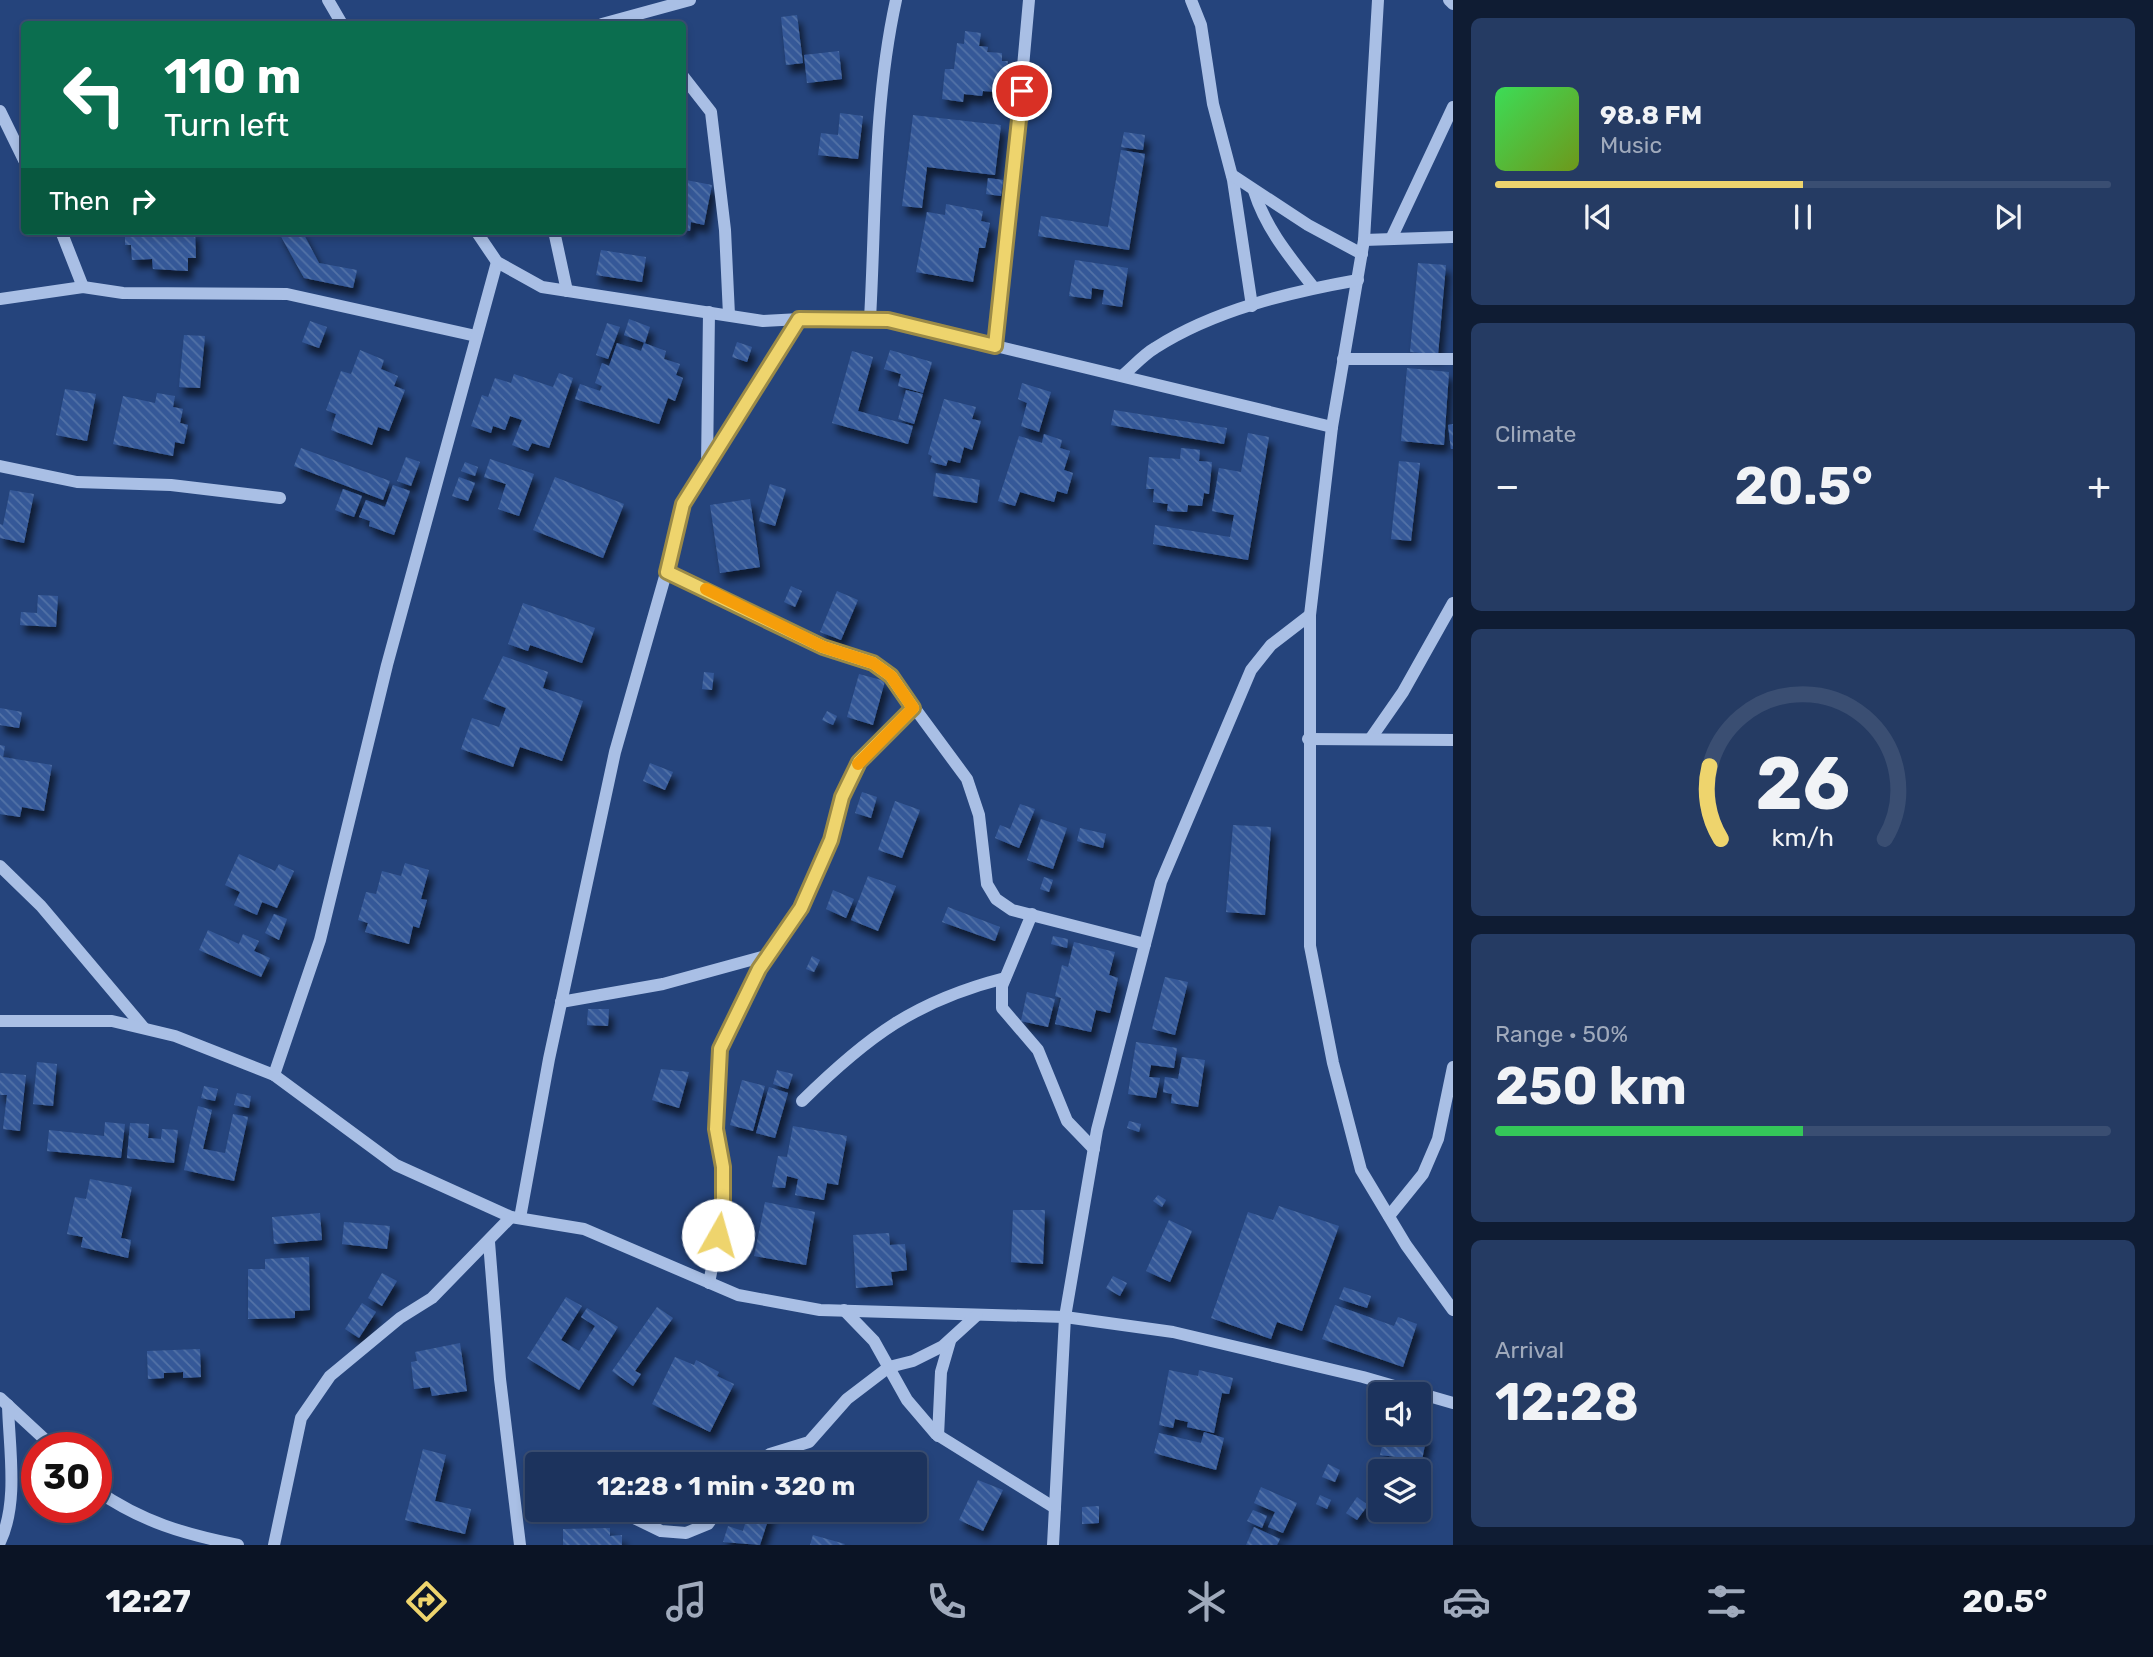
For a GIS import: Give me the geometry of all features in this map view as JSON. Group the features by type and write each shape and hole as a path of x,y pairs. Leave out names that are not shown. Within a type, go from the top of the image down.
{"street":[{"path":"328,0 340,21"},
{"path":"633,21 690,0"},
{"path":"870,319 877,142 888,38 897,0"},
{"path":"995,346 1005,267 1029,0"},
{"path":"1191,0 1201,25 1213,104 1232,175 1252,306"},
{"path":"1378,0 1364,240 1332,427 1310,615 1310,946 1334,1063 1361,1170 1453,1311"},
{"path":"1449,0 1453,4"},
{"path":"686,80 710,112 725,230 729,315"},
{"path":"1391,239 1453,107"},
{"path":"0,111 21,154"},
{"path":"1232,175 1308,225 1362,254"},
{"path":"1254,191 1261,214 1282,249 1314,288"},
{"path":"63,235 83,287"},
{"path":"479,235 497,262 542,287 764,321 888,320 1332,427"},
{"path":"555,235 567,291"},
{"path":"1364,240 1453,237"},
{"path":"274,1075 320,940 387,665 497,262"},
{"path":"1122,376 1153,349 1252,306 1314,288 1358,279"},
{"path":"0,299 83,287 122,293 287,294 476,337"},
{"path":"707,467 709,312"},
{"path":"274,1545 301,1418 330,1376 400,1318 432,1297 516,1218 615,752 667,572 683,504 799,319"},
{"path":"1343,359 1453,359"},
{"path":"0,466 76,482 172,485 280,498"},
{"path":"667,572 823,647 873,663 891,676 967,779 979,815 987,884 996,899 1012,910 1145,944"},
{"path":"1371,738 1403,692 1453,603"},
{"path":"1054,1545 1065,1317 1094,1149 1161,882 1251,670 1271,645 1310,615"},
{"path":"709,1283 723,1212 723,1167 716,1129 720,1049 769,954 801,908 831,840 842,797 859,762 913,708"},
{"path":"1308,740 1453,740"},
{"path":"0,866 41,906 145,1029"},
{"path":"1032,914 1005,978 1002,1008 1038,1050 1067,1121 1094,1149"},
{"path":"561,1002 663,984 769,954"},
{"path":"802,1101 848,1059 909,1013 968,988 1005,978"},
{"path":"0,1021 111,1021 175,1036 274,1075 396,1165 516,1218 584,1229 738,1295 820,1310 1065,1317 1173,1332 1363,1377 1453,1403"},
{"path":"1389,1216 1423,1174 1438,1139 1453,1067"},
{"path":"489,1242 500,1379 520,1545"},
{"path":"844,1310 874,1341 907,1400 938,1436 1055,1508"},
{"path":"776,1452 808,1442 847,1399 889,1367 913,1361 950,1341 977,1315"},
{"path":"938,1436 942,1372 950,1341"},
{"path":"4,1402 37,1432"},
{"path":"0,1542 6,1529 11,1488 4,1402"},
{"path":"112,1501 128,1512 193,1536 239,1545"},
{"path":"516,1508 525,1509"},
{"path":"642,1522 661,1531 686,1534 709,1522"}],"building":[{"path":"797,15 803,63 786,65 781,17"},
{"path":"965,31 981,33 979,46 988,47 987,52 1002,53 1002,61 1008,61 1005,78 1000,78 998,92 983,91 982,96 964,94 963,102 942,99 945,69 954,69 957,43 964,44"},
{"path":"839,51 842,79 807,83 804,55"},
{"path":"840,113 863,116 858,159 818,155 821,133 838,135"},
{"path":"913,115 1001,125 995,175 927,167 922,208 902,206"},
{"path":"1124,132 1145,135 1143,150 1121,147"},
{"path":"1121,150 1145,154 1129,250 1038,236 1041,216 1108,227"},
{"path":"988,178 1003,180 1001,196 986,194"},
{"path":"686,180 712,185 704,225 691,222 690,231 686,230"},
{"path":"946,204 983,211 981,221 990,223 985,248 979,248 973,282 916,272 927,212 945,215"},
{"path":"125,235 195,235 196,258 188,258 188,271 153,269 152,259 132,260 131,245 125,245"},
{"path":"280,235 304,235 319,263 357,270 353,288 304,278"},
{"path":"601,250 646,257 642,282 596,275"},
{"path":"1075,260 1128,268 1122,307 1102,304 1104,290 1092,288 1091,299 1069,296"},
{"path":"1418,263 1446,265 1438,355 1410,352"},
{"path":"629,319 650,327 645,343 624,335"},
{"path":"310,321 327,327 319,348 302,342"},
{"path":"607,323 620,327 608,359 596,355"},
{"path":"184,335 205,336 200,388 179,387"},
{"path":"737,342 752,347 747,362 732,357"},
{"path":"617,343 641,351 644,343 666,351 664,359 680,364 676,375 683,378 675,401 668,398 659,424 575,399 580,384 600,391 602,386 595,383 602,363 609,366"},
{"path":"360,350 384,360 381,369 398,376 394,386 405,390 389,431 378,427 372,445 331,430 336,414 326,410 341,371 351,374"},
{"path":"890,350 932,362 923,393 898,386 901,374 884,369"},
{"path":"852,351 873,357 858,411 913,426 908,444 832,423"},
{"path":"1407,368 1449,372 1444,445 1401,441"},
{"path":"559,373 573,378 549,448 532,443 528,451 512,445 522,420 510,416 505,430 493,426 491,433 471,426 482,395 488,397 495,378 511,383 514,374 553,387"},
{"path":"1022,383 1051,392 1039,432 1021,426 1027,403 1018,399"},
{"path":"65,389 96,394 87,441 56,435"},
{"path":"906,390 923,394 914,424 898,419"},
{"path":"157,393 175,396 173,407 183,409 180,423 188,425 184,444 175,442 173,456 113,444 123,396 155,403"},
{"path":"944,399 976,407 972,419 981,421 972,450 964,447 960,463 948,460 946,466 930,462 932,456 928,454"},
{"path":"1114,410 1227,428 1224,444 1111,425"},
{"path":"1453,424 1453,449 1451,449 1448,425"},
{"path":"1248,433 1269,437 1248,560 1153,544 1155,525 1230,537 1234,515 1212,511 1219,468 1241,472"},
{"path":"1044,434 1062,440 1060,448 1070,451 1064,470 1073,473 1067,494 1057,491 1054,502 1020,492 1015,506 998,501 1019,436 1042,443"},
{"path":"301,448 390,481 383,500 294,466"},
{"path":"1181,448 1200,450 1199,461 1212,462 1209,494 1204,493 1202,506 1188,505 1187,512 1167,511 1168,504 1153,502 1154,489 1146,489 1149,457 1180,459"},
{"path":"406,457 420,462 411,486 397,481"},
{"path":"490,459 534,474 519,516 498,509 506,484 484,477"},
{"path":"1399,461 1420,463 1411,541 1391,539"},
{"path":"465,462 478,467 475,476 461,471"},
{"path":"936,473 980,480 977,503 933,496"},
{"path":"459,477 475,483 468,501 452,496"},
{"path":"555,477 624,504 603,558 533,530"},
{"path":"770,484 786,489 775,526 759,521"},
{"path":"393,485 410,491 394,535 369,526 370,521 359,517 366,500 385,507"},
{"path":"343,489 362,496 354,517 335,510"},
{"path":"10,490 34,494 24,543 0,538 0,524 3,525"},
{"path":"750,499 760,567 720,573 710,505"},
{"path":"791,586 802,591 795,607 784,602"},
{"path":"837,591 858,600 841,640 820,632"},
{"path":"38,595 58,596 56,627 20,625 21,612 37,613"},
{"path":"523,603 595,628 582,663 530,645 528,651 508,644"},
{"path":"503,656 548,672 543,688 583,701 562,761 520,747 513,767 461,749 472,718 499,727 506,708 483,699"},
{"path":"704,672 714,673 712,690 702,689"},
{"path":"859,674 885,681 873,725 847,717"},
{"path":"0,708 22,712 19,728 0,725"},
{"path":"827,711 837,716 833,725 822,720"},
{"path":"0,745 5,746 3,757 52,765 44,811 22,807 20,817 0,814"},
{"path":"650,763 673,772 665,790 643,781"},
{"path":"862,792 877,797 871,818 855,813"},
{"path":"895,801 920,810 902,858 878,850"},
{"path":"1020,804 1035,809 1019,848 995,838 1000,825 1010,829"},
{"path":"1041,819 1067,828 1053,869 1027,860"},
{"path":"1233,825 1271,827 1265,915 1226,912"},
{"path":"1080,828 1106,834 1103,848 1077,841"},
{"path":"239,854 275,871 279,864 294,871 277,908 262,902 257,915 234,905 240,892 225,885"},
{"path":"405,863 429,870 421,899 427,900 419,928 413,926 409,944 365,932 368,923 358,920 366,892 376,894 382,871 401,876"},
{"path":"868,876 896,886 878,931 851,920"},
{"path":"1044,877 1053,880 1049,892 1040,889"},
{"path":"833,890 854,899 846,918 826,909"},
{"path":"948,907 1000,927 995,941 942,922"},
{"path":"274,914 287,919 279,940 265,933"},
{"path":"208,930 239,944 243,934 259,941 254,951 270,958 261,977 199,950"},
{"path":"1053,936 1068,939 1067,948 1051,944"},
{"path":"1074,942 1115,952 1109,975 1118,978 1110,1013 1096,1010 1091,1032 1055,1024 1061,998 1055,996 1062,965 1068,967"},
{"path":"812,956 820,960 814,972 806,969"},
{"path":"1165,977 1188,982 1175,1035 1152,1029"},
{"path":"1027,992 1055,999 1048,1027 1021,1021"},
{"path":"588,1009 609,1009 608,1026 587,1025"},
{"path":"1136,1042 1177,1048 1174,1068 1151,1065 1149,1077 1160,1078 1156,1098 1128,1094"},
{"path":"1182,1057 1205,1060 1198,1107 1171,1103 1172,1094 1163,1092 1165,1077 1178,1079"},
{"path":"37,1062 57,1064 53,1106 33,1104"},
{"path":"661,1069 689,1072 679,1108 652,1100"},
{"path":"777,1070 793,1074 788,1089 773,1084"},
{"path":"0,1073 26,1075 20,1131 3,1129 7,1095 0,1095"},
{"path":"742,1080 765,1086 753,1131 730,1125"},
{"path":"204,1086 218,1089 215,1101 201,1098"},
{"path":"769,1087 788,1093 775,1138 756,1133"},
{"path":"237,1093 251,1096 249,1108 234,1105"},
{"path":"198,1106 212,1110 203,1149 225,1153 233,1114 248,1117 234,1181 184,1170"},
{"path":"1129,1121 1141,1124 1139,1132 1127,1128"},
{"path":"105,1122 125,1124 121,1158 47,1151 49,1130 104,1136"},
{"path":"130,1123 149,1124 148,1138 161,1139 162,1129 178,1130 174,1163 127,1158"},
{"path":"793,1126 847,1136 838,1185 827,1183 824,1200 795,1195 798,1179 787,1176 785,1188 772,1187 778,1156 787,1157"},
{"path":"90,1179 132,1187 121,1238 131,1240 128,1258 81,1247 83,1237 67,1234 75,1197 86,1199"},
{"path":"1158,1195 1166,1200 1162,1207 1153,1201"},
{"path":"765,1202 815,1212 806,1265 754,1256"},
{"path":"1279,1206 1339,1226 1302,1331 1277,1322 1271,1339 1211,1318 1248,1212 1273,1220"},
{"path":"1013,1210 1045,1210 1043,1264 1011,1262"},
{"path":"320,1213 322,1240 274,1244 272,1217"},
{"path":"1169,1220 1192,1231 1170,1282 1146,1271"},
{"path":"344,1222 390,1226 387,1249 342,1244"},
{"path":"889,1233 890,1245 905,1244 907,1270 891,1272 893,1285 856,1288 853,1235"},
{"path":"309,1257 310,1310 295,1311 295,1318 248,1319 248,1269 265,1269 265,1259"},
{"path":"382,1273 397,1281 382,1306 368,1298"},
{"path":"1113,1276 1127,1283 1120,1296 1106,1288"},
{"path":"1344,1287 1371,1296 1367,1308 1339,1299"},
{"path":"566,1297 582,1306 561,1340 579,1351 595,1326 581,1317 587,1308 618,1327 579,1390 527,1358"},
{"path":"362,1303 376,1312 359,1338 345,1329"},
{"path":"1335,1305 1394,1326 1398,1317 1417,1324 1403,1367 1322,1339"},
{"path":"657,1307 673,1318 635,1371 641,1374 633,1386 612,1371"},
{"path":"460,1343 467,1391 432,1396 430,1387 414,1389 411,1362 417,1361 415,1352"},
{"path":"200,1349 201,1377 183,1378 183,1372 164,1373 164,1378 148,1379 147,1351"},
{"path":"675,1357 694,1365 696,1360 719,1372 717,1376 734,1384 710,1432 652,1404"},
{"path":"1169,1370 1198,1376 1199,1370 1233,1378 1229,1394 1222,1393 1214,1433 1187,1427 1188,1422 1175,1419 1173,1428 1159,1425"},
{"path":"1204,1432 1224,1438 1216,1470 1154,1453 1159,1433 1201,1443"},
{"path":"1382,1445 1425,1445 1422,1459 1380,1455"},
{"path":"423,1449 446,1455 435,1501 471,1509 465,1534 405,1520"},
{"path":"1328,1464 1340,1470 1335,1482 1322,1477"},
{"path":"978,1480 1003,1490 983,1531 959,1520"},
{"path":"1261,1487 1297,1503 1283,1533 1268,1527 1275,1512 1254,1503"},
{"path":"1320,1495 1331,1500 1327,1509 1316,1504"},
{"path":"1357,1497 1368,1505 1357,1520 1346,1513"},
{"path":"1099,1506 1099,1523 1082,1524 1082,1507"},
{"path":"1253,1510 1267,1516 1262,1528 1247,1521"},
{"path":"746,1522 767,1522 760,1545 723,1542 728,1526 743,1531"},
{"path":"1254,1527 1280,1539 1277,1545 1246,1545"},
{"path":"610,1528 610,1536 622,1535 622,1545 563,1545 563,1529"},
{"path":"813,1535 845,1544 810,1545"}],"slow traffic":[{"path":"706,589 823,647 873,663 891,676 913,708 858,764"}],"route":[{"path":"718,1235 723,1212 723,1167 716,1129 720,1049 759,969 801,908 831,840 842,797 859,762 913,708 891,676 873,663 823,647 722,596 667,572 683,504 799,319 837,317 888,320 995,346 1022,91"}]}
